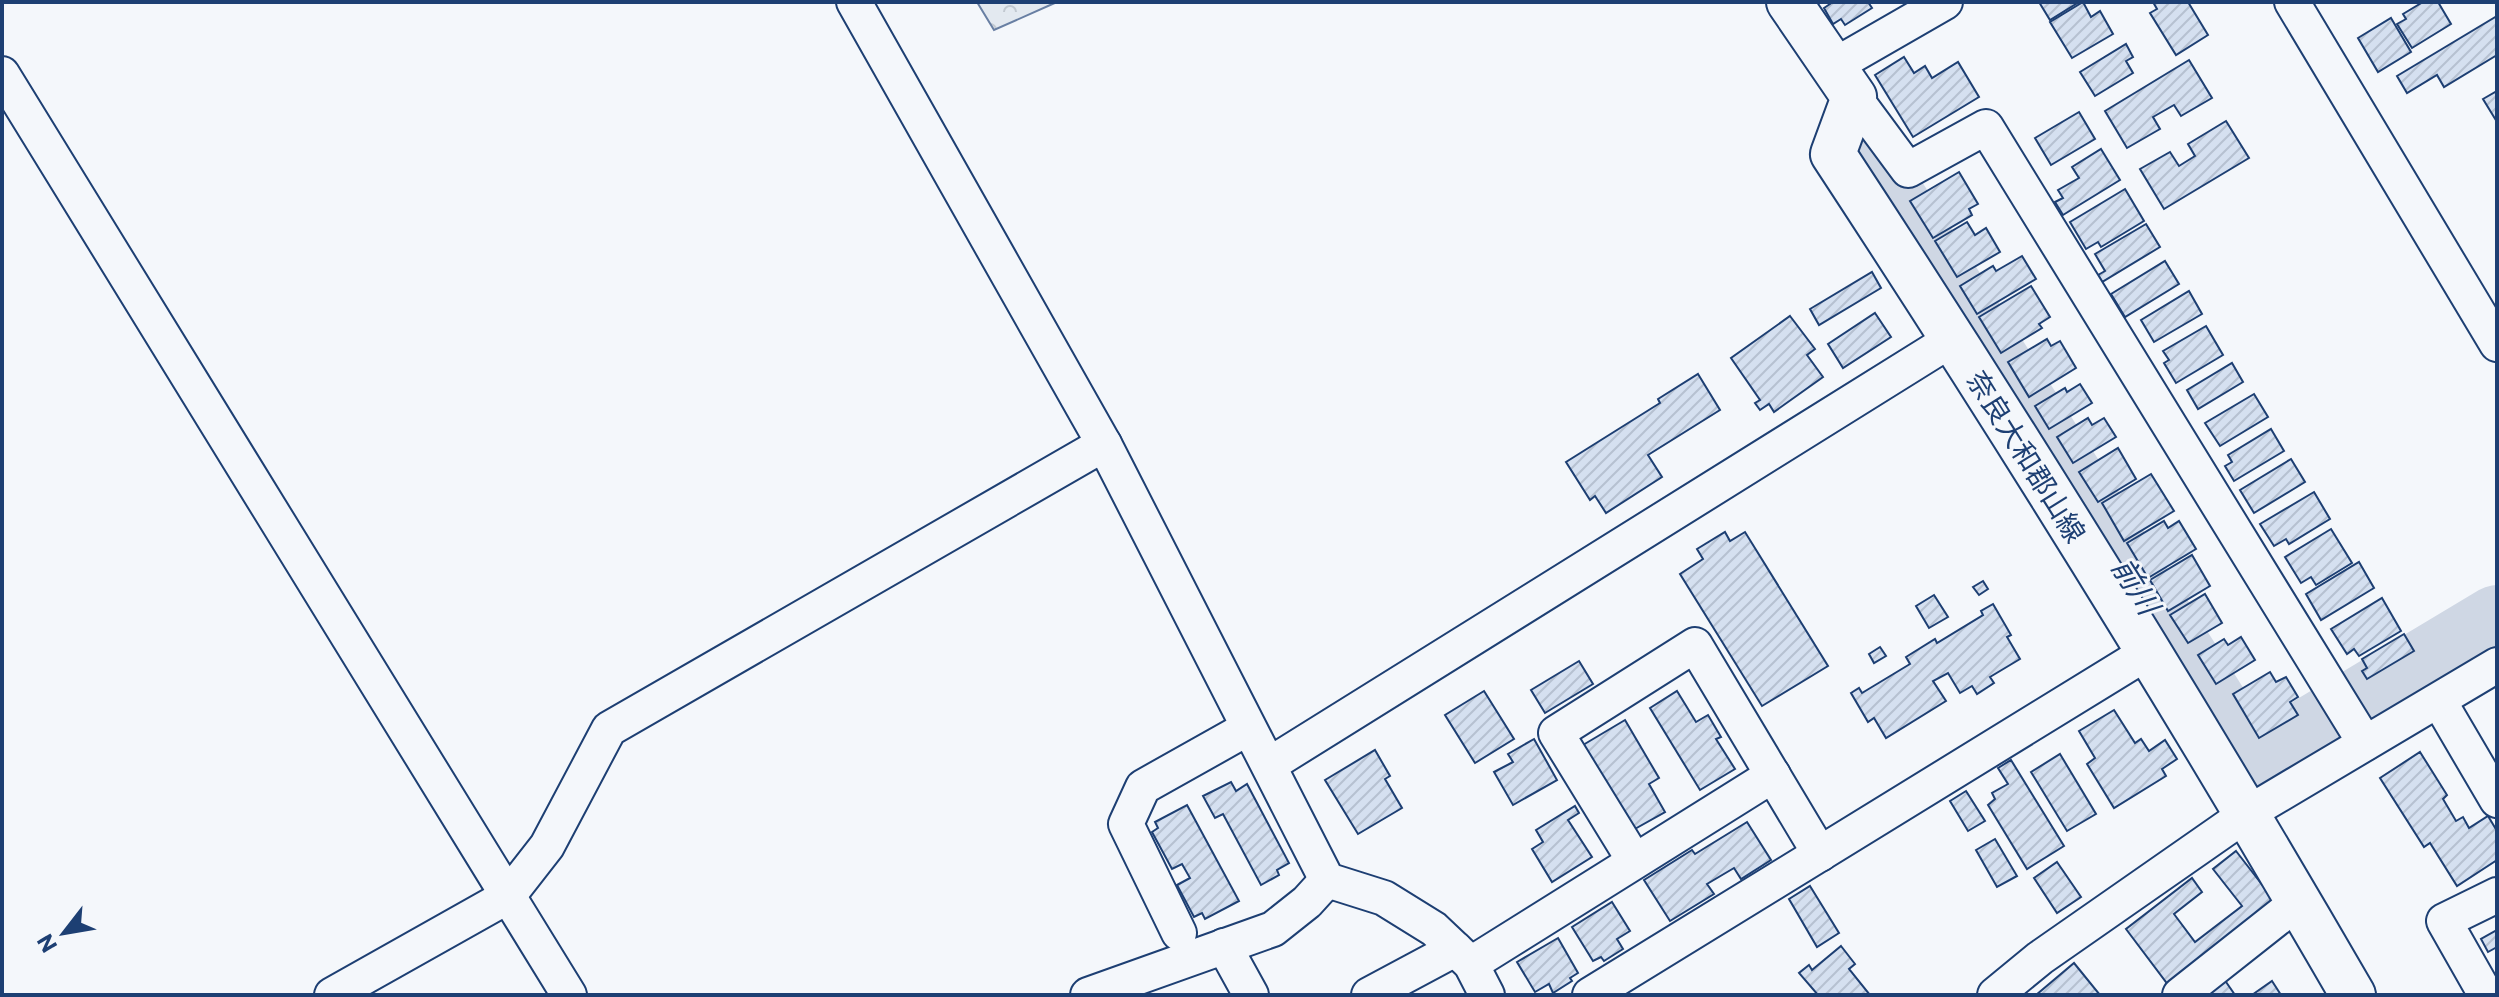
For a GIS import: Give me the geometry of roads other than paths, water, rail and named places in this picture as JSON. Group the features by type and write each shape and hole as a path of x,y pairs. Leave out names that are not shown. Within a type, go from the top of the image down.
{"main road":[{"path":"1789,2 1843,82"},
{"name":"奈良大和郡山線","path":"1843,82 1833,154 1954,338 2248,813 2353,995"}],"street":[{"path":"854,2 1104,444 1327,880 1384,898 1434,929 1463,956 1487,995"},
{"path":"1945,2 1843,82 1908,170 1986,127 2365,743"},
{"path":"2292,2 2497,344"},
{"path":"2,74 569,995"},
{"path":"1269,765 1954,338"},
{"path":"332,995 508,896 547,846 609,729 1104,444"},
{"path":"1634,860 1556,733 1695,645 1820,854"},
{"path":"1590,995 2148,652"},
{"path":"1995,995 2040,958 2248,813 2497,665"},
{"path":"2439,701 2497,800"},
{"path":"1179,933 1126,824 1143,787 1248,728"},
{"path":"1369,995 1463,956 1634,860 1773,775"},
{"path":"1088,995 1273,929 1307,902 1327,880"},
{"path":"2486,995 2444,921 2497,895"},
{"path":"2180,995 2299,901"},
{"path":"1224,946 1251,995"}],"waterway":[{"name":"前川","path":"1868,162 2252,767 2497,620"}]}
